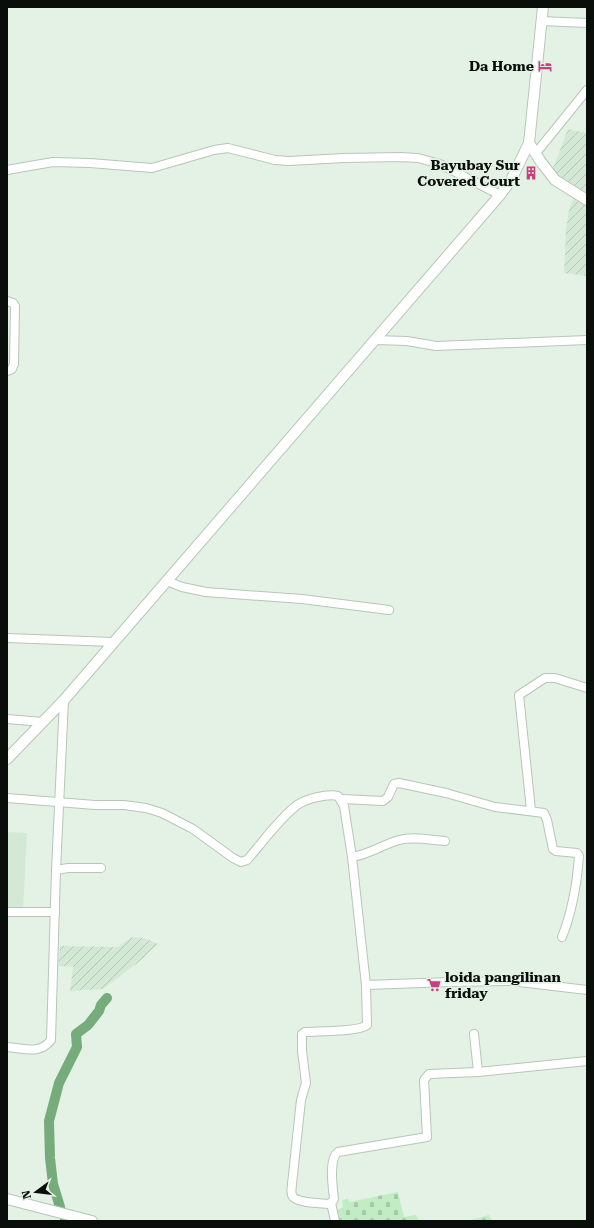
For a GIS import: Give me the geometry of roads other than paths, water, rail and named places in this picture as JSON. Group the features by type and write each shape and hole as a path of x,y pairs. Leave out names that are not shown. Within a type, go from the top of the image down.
{"main road":[{"path":"7,759 64,700 500,195 511,180 529,143 543,7"},
{"path":"529,143 555,180 587,200"},
{"path":"7,1199 92,1221"}],"street":[{"path":"541,21 587,23"},
{"path":"536,153 587,90"},
{"path":"7,170 54,162 90,163 152,168 214,150 228,148 275,160 289,161 351,158 418,158 440,164 500,195"},
{"path":"7,302 13,303 15,306 14,364 12,369 7,371"},
{"path":"374,340 407,341 436,346 587,340"},
{"path":"167,581 182,587 206,592 302,599 388,610"},
{"path":"7,638 113,642"},
{"path":"531,810 519,694 545,678 555,678 587,688"},
{"path":"7,1047 37,1050 46,1046 51,1040 58,803 64,700"},
{"path":"7,719 43,722"},
{"path":"7,798 58,803 124,805 146,808 162,813 193,828 233,858 241,862 247,860 282,820 298,805 317,797 328,795 338,796 342,799 383,801 388,797 394,784 399,783 446,793 495,807 531,810 544,813 546,815 553,849 556,851 577,853 579,856 568,923 562,937"},
{"path":"331,1203 326,1204 300,1200 293,1197 291,1193 301,1100 306,1083 302,1051 302,1034 305,1032 353,1029 366,1027 367,1025 366,986 352,857 342,799"},
{"path":"352,857 363,855 400,840 411,838 445,841"},
{"path":"56,870 101,868"},
{"path":"7,912 55,912"},
{"path":"366,986 511,981 587,990"},
{"path":"474,1034 478,1072"},
{"path":"335,1221 331,1203 334,1199 332,1161 335,1154 338,1152 427,1137 424,1080 429,1074 478,1072 587,1061"}],"waterway":[{"path":"60,1207 53,1184 50,1158 49,1121 59,1083 77,1047 76,1034 88,1025 107,998"}],"place":[{"name":"Da Home","path":"545,66"},
{"name":"Bayubay Sur Covered Court","path":"531,173"},
{"name":"loida pangilinan friday","path":"434,985"}]}
